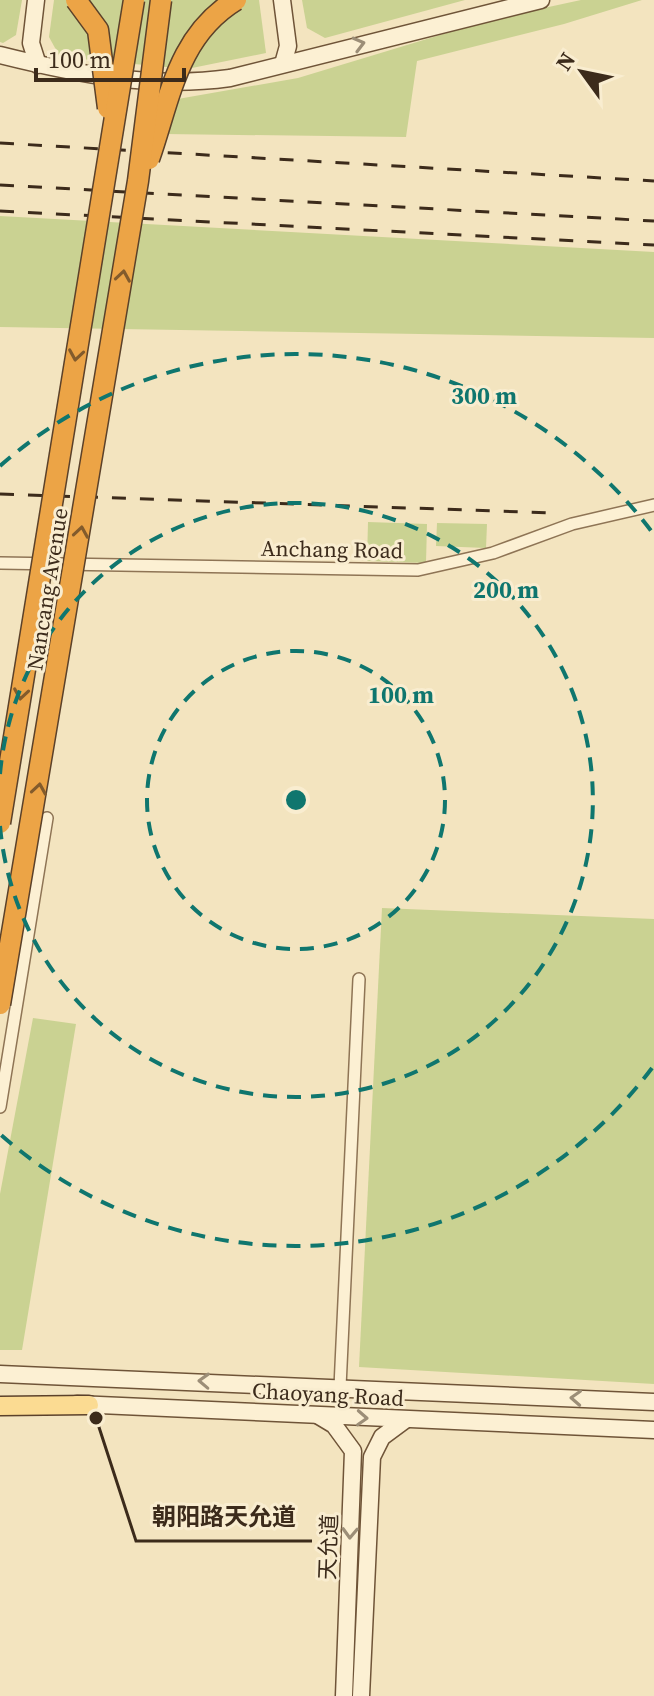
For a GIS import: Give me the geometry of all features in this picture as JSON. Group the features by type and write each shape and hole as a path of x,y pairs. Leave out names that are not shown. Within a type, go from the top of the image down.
{"highway":[{"path":"76,0 98,30 103,48 110,140"},
{"path":"110,140 134,0"},
{"path":"138,181 161,0"},
{"path":"138,181 186,51 213,18 236,0"},
{"name":"Nancang Avenue","path":"0,823 110,140"},
{"name":"Nancang Avenue","path":"0,1004 138,181"}],"main road":[{"path":"36,0 31,43 38,65"},
{"path":"282,0 288,46 283,64"},
{"path":"0,55 86,76 186,84 283,64 541,0"},
{"name":"Chaoyang Road","path":"0,1374 654,1402"},
{"name":"Chaoyang Road","path":"0,1399 654,1430"},
{"path":"0,1406 89,1405"},
{"name":"天允道","path":"318,1416 334,1425 353,1451 344,1696"},
{"name":"天允道","path":"361,1696 372,1457 382,1437 405,1420"}],"street":[{"name":"Anchang Road","path":"0,563 418,570 493,553 572,524 654,505"},
{"path":"0,1107 47,818"},
{"path":"340,1387 359,979"}],"green space":[{"path":"0,0 22,0 16,35 3,43 0,42"},
{"path":"54,0 259,0 266,53 187,69 60,57 49,37"},
{"path":"302,0 465,0 325,38 307,28"},
{"path":"581,0 642,0 564,24 417,61 406,137 165,134 172,100 298,78 493,19"},
{"path":"0,216 654,252 654,338 0,327"},
{"path":"368,522 427,524 426,563 367,561"},
{"path":"437,523 487,524 486,548 436,546"},
{"path":"382,908 654,919 654,1384 359,1367"},
{"path":"33,1018 76,1024 22,1350 0,1350 0,1194"}],"railway":[{"path":"0,143 654,181"},
{"path":"0,185 654,221"},
{"path":"0,211 654,245"},
{"path":"0,494 555,513"}],"place":[{"name":"朝阳路天允道","path":"96,1418"}]}
